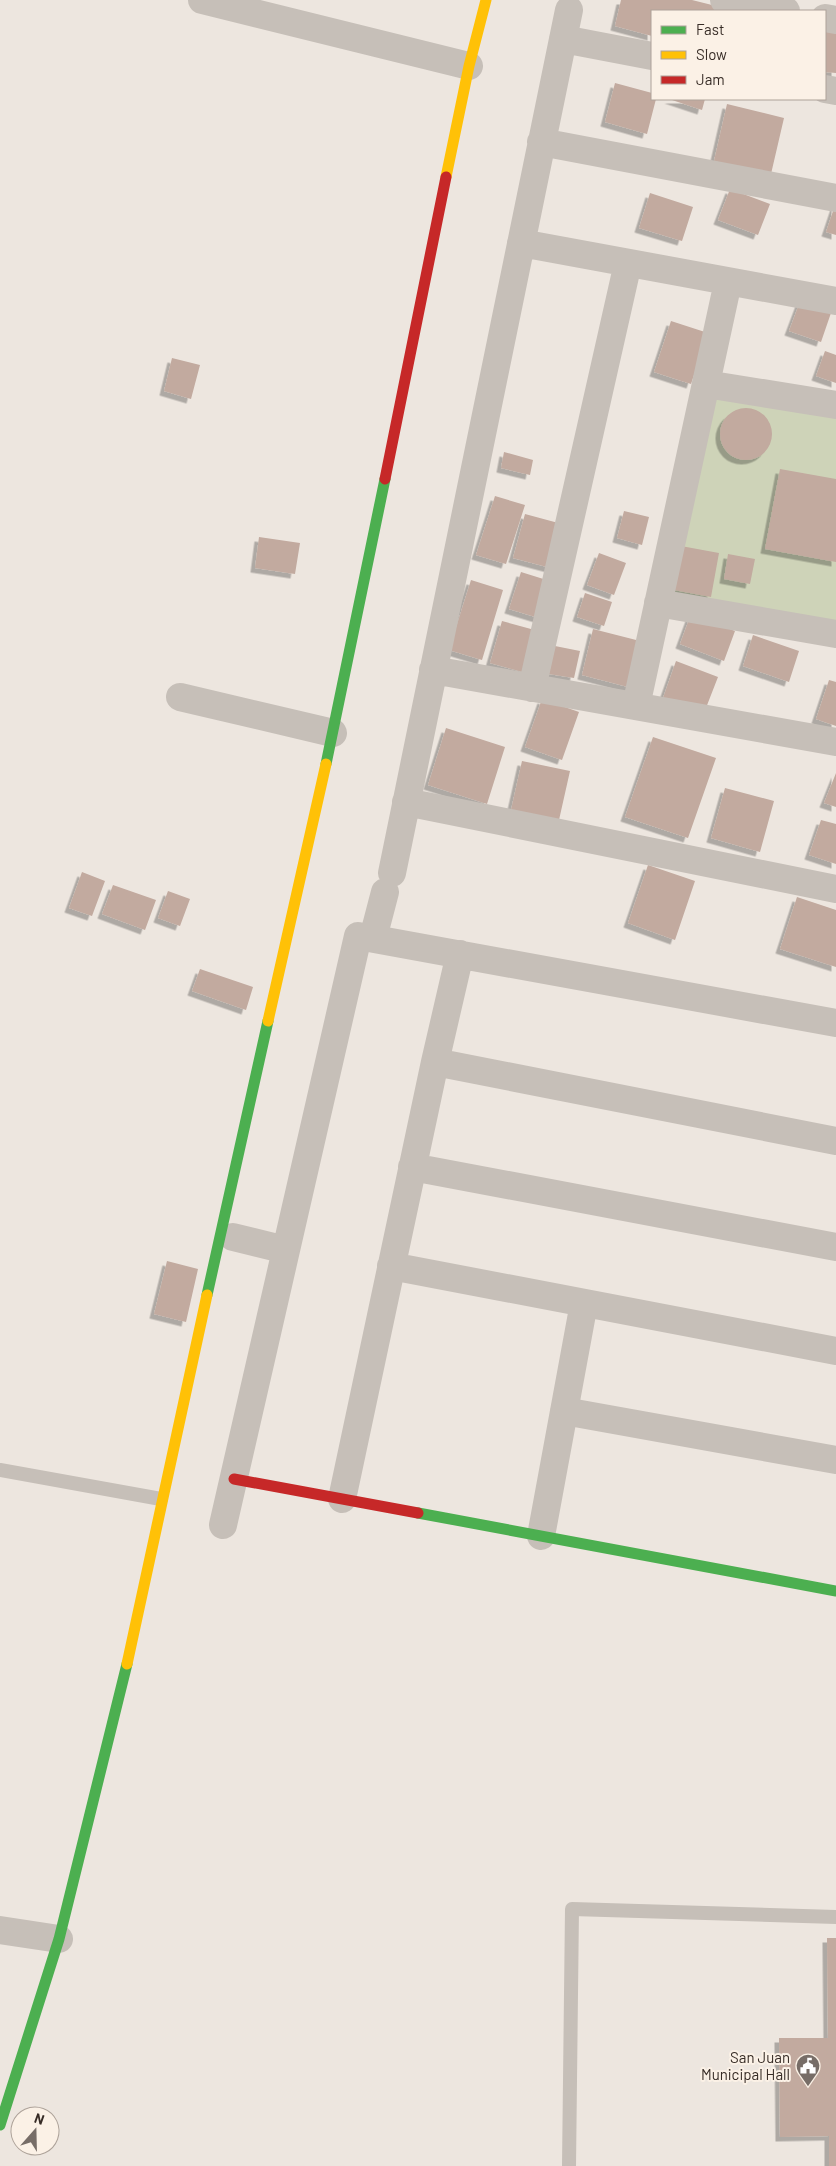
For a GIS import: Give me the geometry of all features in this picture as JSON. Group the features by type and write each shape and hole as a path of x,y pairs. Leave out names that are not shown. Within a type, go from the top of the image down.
{"street":[{"path":"202,0 469,66"},
{"path":"0,2125 59,1939 126,1668 161,1498 333,733 469,66 486,0"},
{"path":"724,0 780,10"},
{"path":"373,938 406,802 569,10"},
{"path":"563,39 651,56"},
{"path":"542,142 836,198"},
{"path":"521,243 836,301"},
{"path":"532,688 628,263"},
{"path":"636,706 728,282"},
{"path":"706,384 836,405"},
{"path":"658,603 836,634"},
{"path":"433,670 836,742"},
{"path":"180,697 333,733"},
{"path":"406,802 836,889"},
{"path":"224,1525 358,936 836,1023"},
{"path":"342,1500 412,1167 460,954"},
{"path":"435,1062 836,1141"},
{"path":"412,1167 836,1248"},
{"path":"233,1237 286,1250"},
{"path":"391,1266 836,1351"},
{"path":"541,1536 584,1303"},
{"path":"564,1410 836,1460"},
{"path":"234,1480 836,1591"},
{"path":"0,1930 59,1939"}],"lane":[{"path":"0,1470 161,1498"},
{"path":"569,2166 572,1909 836,1917"}],"green space":[{"path":"713,395 836,415 836,621 670,595"}],"building":[{"path":"621,0 692,0 720,7 719,10 651,10 651,36 615,26"},
{"path":"826,31 836,32 836,73 826,72"},
{"path":"615,83 651,93 651,100 656,100 647,134 605,122"},
{"path":"672,100 705,100 702,110"},
{"path":"727,104 784,118 771,174 714,161"},
{"path":"730,189 770,204 758,235 718,220"},
{"path":"650,193 693,207 682,241 639,228"},
{"path":"836,202 836,235 826,232"},
{"path":"801,299 832,310 821,342 789,331"},
{"path":"671,321 708,333 691,384 654,372"},
{"path":"825,351 836,355 836,383 816,376"},
{"path":"172,358 200,365 191,399 164,391"},
{"path":"746,408 756,410 764,416 770,424 772,434 770,444 764,452 756,458 746,460 736,458 728,452 722,444 720,434 722,424 728,416 736,410"},
{"path":"504,452 533,460 530,475 501,468"},
{"path":"780,469 836,479 836,562 765,549"},
{"path":"495,496 525,505 506,564 476,555"},
{"path":"624,511 649,517 642,545 617,538"},
{"path":"525,514 562,524 551,568 513,558"},
{"path":"259,537 300,543 295,574 255,568"},
{"path":"681,546 719,553 711,597 674,590"},
{"path":"599,553 626,563 614,595 587,585"},
{"path":"728,554 755,559 750,584 724,579"},
{"path":"521,572 553,582 542,619 509,609"},
{"path":"471,580 503,590 482,660 449,650"},
{"path":"585,593 612,602 604,626 577,617"},
{"path":"691,614 735,631 724,661 680,644"},
{"path":"502,621 542,632 530,674 490,663"},
{"path":"593,629 644,642 632,688 582,675"},
{"path":"753,635 799,651 789,682 743,666"},
{"path":"555,646 580,651 574,678 549,674"},
{"path":"676,661 718,677 704,713 663,698"},
{"path":"829,680 836,682 836,726 816,719"},
{"path":"542,699 579,712 562,760 525,747"},
{"path":"446,728 505,747 487,804 428,785"},
{"path":"653,737 716,758 688,838 625,817"},
{"path":"522,761 570,771 559,820 511,810"},
{"path":"836,773 836,807 824,803"},
{"path":"725,788 774,801 760,852 711,838"},
{"path":"821,820 836,824 836,864 809,855"},
{"path":"648,865 695,881 675,940 628,923"},
{"path":"82,872 105,881 92,916 69,908"},
{"path":"113,885 156,900 145,930 102,914"},
{"path":"168,891 190,899 180,926 158,918"},
{"path":"797,897 836,910 836,967 780,949"},
{"path":"200,969 253,987 246,1010 192,991"},
{"path":"167,1261 198,1269 186,1322 154,1314"},
{"name":"San Juan Municipal Hall","path":"827,1938 836,1938 836,2166 829,2166 829,2136 780,2137 779,2038 828,2038"}],"traffic: fast":[{"path":"326,764 385,479"},
{"path":"207,1295 268,1021"},
{"path":"418,1513 836,1591"},
{"path":"0,2125 59,1939 127,1664"}],"traffic: slow":[{"path":"446,177 469,66 486,0"},
{"path":"268,1021 326,764"},
{"path":"127,1664 207,1295"}],"traffic: jam":[{"path":"385,479 446,177"},
{"path":"234,1479 418,1513"}],"place":[{"name":"San Juan Municipal Hall","path":"808,2087"}]}
